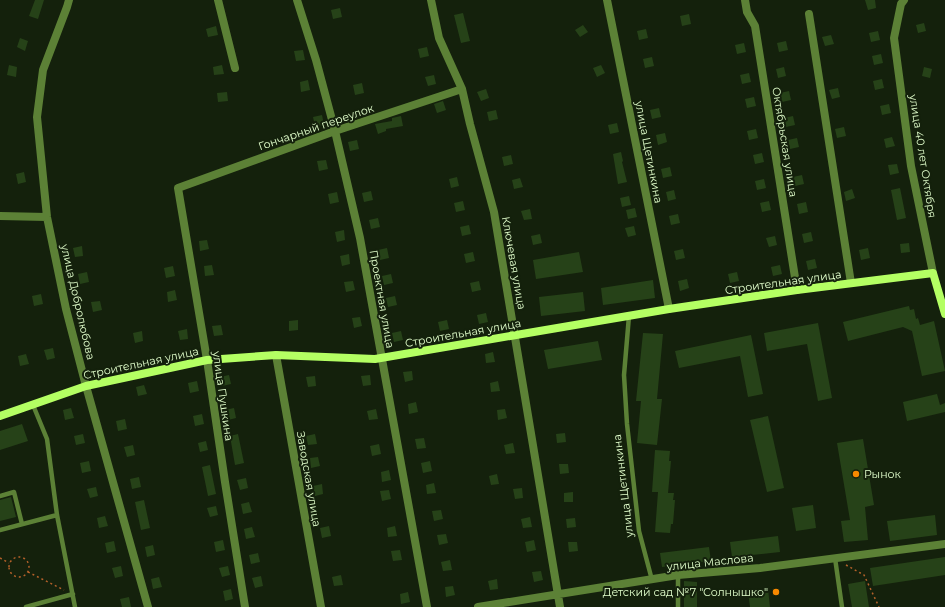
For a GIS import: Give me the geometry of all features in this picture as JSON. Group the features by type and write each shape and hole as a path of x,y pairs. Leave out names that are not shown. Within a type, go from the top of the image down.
{"street":[{"name":"улица Добролюбова","path":"69,0 43,70 37,117 47,217 66,309 148,607"},
{"path":"218,0 235,68"},
{"name":"Проектная улица","path":"296,0 316,60 335,131 360,238 428,607"},
{"name":"Ключевая улица","path":"431,0 439,38 462,89 494,212 560,607"},
{"name":"улица Щетинкина","path":"607,0 669,309"},
{"name":"Октябрьская улица","path":"745,0 747,12 755,26 797,290"},
{"name":"улица 40 лет Октября","path":"904,0 901,4 894,38 911,166 933,272 945,314"},
{"path":"809,14 851,283"},
{"name":"Гончарный переулок","path":"178,188 335,131 462,89"},
{"name":"улица Пушкина","path":"178,188 207,360 245,607"},
{"path":"0,216 47,217"},
{"name":"Строительная улица","path":"0,416 86,386 207,360 276,355 375,359 669,309 933,272"},
{"name":"Заводская улица","path":"276,355 321,607"},
{"name":"улица Маслова","path":"478,607 678,575 760,568 945,544"}],"lane":[{"name":"улица Щетинкина","path":"628,316 624,375 627,424 639,531 652,580"},
{"path":"33,405 47,439 57,515 75,607"},
{"path":"0,496 14,492 22,524"},
{"path":"0,530 57,515"},
{"path":"834,558 842,607"},
{"path":"678,575 678,607"},
{"path":"26,607 73,594"}],"path":[{"path":"23,557 28,562 28,572 20,577 13,575 9,570 9,563 14,558 23,557"},
{"path":"0,558 9,563"},
{"path":"834,558 864,575 880,607"},
{"path":"28,572 73,594"}],"building":[{"path":"35,0 44,0 38,19 29,16"},
{"path":"865,0 875,0 876,8 868,10"},
{"path":"340,8 342,17 333,19 331,10"},
{"path":"463,13 470,41 461,43 454,15"},
{"path":"689,14 691,24 682,26 680,16"},
{"path":"924,23 926,31 918,33 916,25"},
{"path":"583,25 588,32 580,37 575,30"},
{"path":"216,26 218,35 208,37 206,29"},
{"path":"646,29 648,38 639,40 637,31"},
{"path":"878,31 880,40 871,42 869,33"},
{"path":"831,35 834,44 825,46 822,37"},
{"path":"20,38 28,41 25,51 17,47"},
{"path":"786,41 788,50 779,52 777,43"},
{"path":"744,43 746,52 737,54 735,45"},
{"path":"427,47 429,56 420,58 418,49"},
{"path":"303,50 305,60 296,61 294,51"},
{"path":"881,54 883,63 874,65 872,56"},
{"path":"652,57 654,66 645,68 643,59"},
{"path":"9,65 17,67 16,77 7,75"},
{"path":"222,65 224,74 214,75 213,67"},
{"path":"601,65 605,73 597,77 593,68"},
{"path":"784,67 786,76 778,78 776,69"},
{"path":"924,67 932,69 930,78 922,76"},
{"path":"749,73 751,82 742,84 740,75"},
{"path":"434,75 436,84 428,86 425,77"},
{"path":"882,79 884,88 875,90 873,81"},
{"path":"308,80 310,90 301,92 300,82"},
{"path":"362,83 364,93 355,95 353,85"},
{"path":"838,88 840,97 832,99 829,90"},
{"path":"486,89 489,98 481,101 477,92"},
{"path":"789,91 791,100 782,102 780,93"},
{"path":"227,92 228,101 218,102 217,93"},
{"path":"754,97 756,106 747,108 745,99"},
{"path":"443,101 446,110 437,113 434,104"},
{"path":"889,104 891,113 882,115 880,106"},
{"path":"659,108 661,117 652,119 650,110"},
{"path":"496,110 498,119 489,121 487,112"},
{"path":"322,115 324,125 315,126 313,117"},
{"path":"401,116 403,126 386,129 386,131 378,134 375,124 392,121 392,118"},
{"path":"793,116 795,125 786,127 784,118"},
{"path":"617,123 619,132 610,134 608,125"},
{"path":"844,127 846,136 837,138 835,129"},
{"path":"756,129 758,138 749,140 747,131"},
{"path":"665,133 667,142 658,145 656,135"},
{"path":"892,137 895,146 886,148 884,139"},
{"path":"797,138 799,147 790,149 788,140"},
{"path":"357,140 359,149 350,151 348,142"},
{"path":"621,152 627,182 618,184 613,154"},
{"path":"762,153 764,162 755,164 753,155"},
{"path":"511,155 513,164 504,166 502,157"},
{"path":"326,160 328,169 319,171 317,161"},
{"path":"897,164 899,173 890,175 888,165"},
{"path":"670,167 672,176 663,178 661,169"},
{"path":"24,172 26,182 18,184 16,174"},
{"path":"802,175 804,184 795,186 793,177"},
{"path":"457,177 459,186 451,188 449,179"},
{"path":"520,178 523,187 514,189 512,180"},
{"path":"764,179 766,188 757,190 755,181"},
{"path":"900,188 906,218 897,220 891,190"},
{"path":"852,189 855,198 846,201 844,192"},
{"path":"674,190 676,199 668,201 666,192"},
{"path":"371,191 373,200 364,202 362,193"},
{"path":"337,192 339,202 330,204 328,194"},
{"path":"629,196 631,205 622,207 620,198"},
{"path":"463,201 465,210 456,212 454,203"},
{"path":"769,201 771,210 762,212 760,203"},
{"path":"806,202 808,212 799,214 797,204"},
{"path":"635,208 637,217 628,219 626,210"},
{"path":"530,209 532,219 524,220 521,211"},
{"path":"678,214 680,223 671,225 669,216"},
{"path":"378,218 380,227 371,229 369,220"},
{"path":"469,225 471,234 462,236 460,227"},
{"path":"634,226 636,235 628,237 625,228"},
{"path":"344,230 345,240 337,242 335,232"},
{"path":"811,232 813,241 804,243 802,234"},
{"path":"540,234 542,243 533,245 531,236"},
{"path":"775,236 777,245 769,247 766,238"},
{"path":"207,240 209,249 200,251 199,241"},
{"path":"909,243 910,252 901,253 900,244"},
{"path":"82,246 83,256 75,257 73,248"},
{"path":"387,248 389,258 380,260 378,250"},
{"path":"868,248 870,258 861,260 859,250"},
{"path":"683,249 685,258 676,260 674,251"},
{"path":"473,252 475,261 466,263 464,254"},
{"path":"579,252 583,272 536,279 533,260"},
{"path":"349,254 350,264 342,266 340,256"},
{"path":"815,259 817,268 808,270 806,261"},
{"path":"212,265 214,275 205,276 204,266"},
{"path":"780,265 782,274 773,276 771,267"},
{"path":"173,266 175,276 166,278 164,268"},
{"path":"87,272 89,282 80,284 78,274"},
{"path":"737,272 739,281 730,283 728,274"},
{"path":"391,274 393,283 384,285 382,276"},
{"path":"687,279 689,288 680,291 678,281"},
{"path":"653,280 655,298 603,305 601,288"},
{"path":"353,281 355,290 346,292 344,282"},
{"path":"479,281 481,290 472,292 470,283"},
{"path":"175,290 177,300 168,302 167,292"},
{"path":"583,292 585,311 541,316 539,297"},
{"path":"41,294 43,304 34,306 32,296"},
{"path":"395,296 397,305 388,307 386,298"},
{"path":"100,301 102,310 93,312 91,302"},
{"path":"909,306 910,310 914,309 916,319 918,318 920,325 934,321 945,371 922,376 912,331 903,327 848,341 843,322"},
{"path":"486,313 488,322 479,324 477,315"},
{"path":"360,317 362,326 354,328 352,318"},
{"path":"298,320 298,330 289,331 289,321"},
{"path":"447,320 449,329 440,331 438,322"},
{"path":"818,323 832,398 818,401 807,344 767,351 764,333"},
{"path":"221,325 223,335 214,336 212,326"},
{"path":"187,329 188,339 180,340 178,331"},
{"path":"142,331 143,341 135,343 133,333"},
{"path":"401,331 403,340 394,342 392,333"},
{"path":"643,333 663,334 657,399 662,399 657,445 637,443 641,401 636,401"},
{"path":"751,335 763,394 748,397 740,356 679,368 675,351"},
{"path":"598,341 602,360 548,369 544,350"},
{"path":"53,348 55,358 47,360 44,350"},
{"path":"493,352 495,362 486,363 485,354"},
{"path":"26,354 29,364 20,366 18,356"},
{"path":"412,371 413,380 405,382 403,372"},
{"path":"229,375 231,384 222,386 220,377"},
{"path":"370,375 371,385 363,386 361,376"},
{"path":"315,376 316,386 308,387 306,377"},
{"path":"197,381 199,391 190,393 188,383"},
{"path":"498,381 500,391 491,392 490,383"},
{"path":"144,385 147,394 138,396 136,387"},
{"path":"937,394 940,405 945,403 945,412 907,421 903,402"},
{"path":"416,402 418,412 409,414 408,404"},
{"path":"71,408 74,418 65,420 63,410"},
{"path":"234,408 236,418 228,420 225,410"},
{"path":"376,409 378,419 369,420 367,411"},
{"path":"505,409 507,418 498,420 497,410"},
{"path":"202,414 204,424 195,426 193,416"},
{"path":"768,416 784,488 767,492 750,420"},
{"path":"125,419 127,429 118,431 116,421"},
{"path":"22,424 28,441 0,450 0,431"},
{"path":"565,433 566,442 557,443 556,434"},
{"path":"83,434 85,443 76,445 74,436"},
{"path":"238,434 244,463 235,465 230,436"},
{"path":"315,434 317,444 308,445 306,436"},
{"path":"424,438 426,448 417,449 415,439"},
{"name":"Рынок","path":"863,439 874,505 865,507 868,540 844,542 841,521 850,520 837,443"},
{"path":"206,441 208,450 200,452 198,443"},
{"path":"513,443 515,453 506,454 504,445"},
{"path":"379,444 381,454 372,456 370,446"},
{"path":"133,445 135,455 127,457 124,447"},
{"path":"655,450 670,451 669,461 671,461 668,493 674,493 673,500 675,500 673,524 671,524 670,533 655,532 658,492 652,492"},
{"path":"318,457 320,466 311,468 310,458"},
{"path":"89,461 91,471 82,473 80,463"},
{"path":"430,461 432,471 423,473 421,463"},
{"path":"559,464 568,464 569,473 560,474"},
{"path":"210,465 216,494 208,496 202,467"},
{"path":"389,470 391,480 382,482 381,472"},
{"path":"497,474 499,484 491,485 489,476"},
{"path":"139,477 141,487 132,489 130,479"},
{"path":"246,478 248,488 240,490 237,480"},
{"path":"434,483 436,493 427,494 426,485"},
{"path":"322,484 323,494 315,496 313,486"},
{"path":"96,487 98,496 90,498 87,489"},
{"path":"522,488 523,498 515,499 513,489"},
{"path":"389,490 391,499 382,501 380,491"},
{"path":"573,492 573,502 564,502 564,493"},
{"path":"11,497 16,517 0,521 0,500"},
{"path":"144,500 150,528 141,530 135,502"},
{"path":"249,502 252,512 243,514 241,504"},
{"path":"813,505 816,528 796,531 792,508"},
{"path":"216,506 218,515 210,517 207,508"},
{"path":"441,510 443,519 434,521 432,511"},
{"path":"935,515 937,535 890,541 887,521"},
{"path":"105,516 108,526 99,528 97,518"},
{"path":"530,517 532,527 523,528 521,519"},
{"path":"575,518 576,527 567,528 566,519"},
{"path":"329,526 331,536 322,538 320,528"},
{"path":"395,526 397,536 388,537 387,528"},
{"path":"252,527 255,537 246,539 244,529"},
{"path":"446,534 448,543 439,545 437,535"},
{"path":"778,536 780,552 732,557 730,542"},
{"path":"223,540 225,550 216,552 214,542"},
{"path":"534,540 536,550 527,552 525,542"},
{"path":"114,541 116,551 107,553 105,543"},
{"path":"568,542 577,542 578,551 569,552"},
{"path":"153,545 155,555 147,557 145,547"},
{"path":"709,547 711,561 662,567 660,553"},
{"path":"400,550 402,560 393,561 391,551"},
{"path":"258,553 260,562 251,564 249,555"},
{"path":"945,557 945,575 873,586 870,568"},
{"path":"450,560 452,570 443,571 441,562"},
{"path":"121,566 123,576 115,578 112,568"},
{"path":"228,566 230,575 222,577 219,568"},
{"path":"541,571 543,580 534,582 532,572"},
{"path":"341,575 343,585 334,586 332,577"},
{"path":"261,576 263,586 255,588 252,578"},
{"path":"159,577 162,587 153,589 151,579"},
{"path":"497,579 498,589 490,590 488,581"},
{"path":"684,581 697,582 697,607 684,607"},
{"path":"865,581 869,607 852,607 848,584"},
{"path":"453,586 455,595 446,597 445,587"},
{"path":"231,589 233,599 225,601 223,591"},
{"path":"768,589 770,607 750,607 748,592"},
{"path":"408,592 410,602 401,604 400,594"},
{"path":"129,597 131,607 122,607 120,599"}],"place":[{"name":"Рынок","path":"856,474"},
{"name":"Детский сад №7 \"Солнышко\"","path":"776,592"}]}
